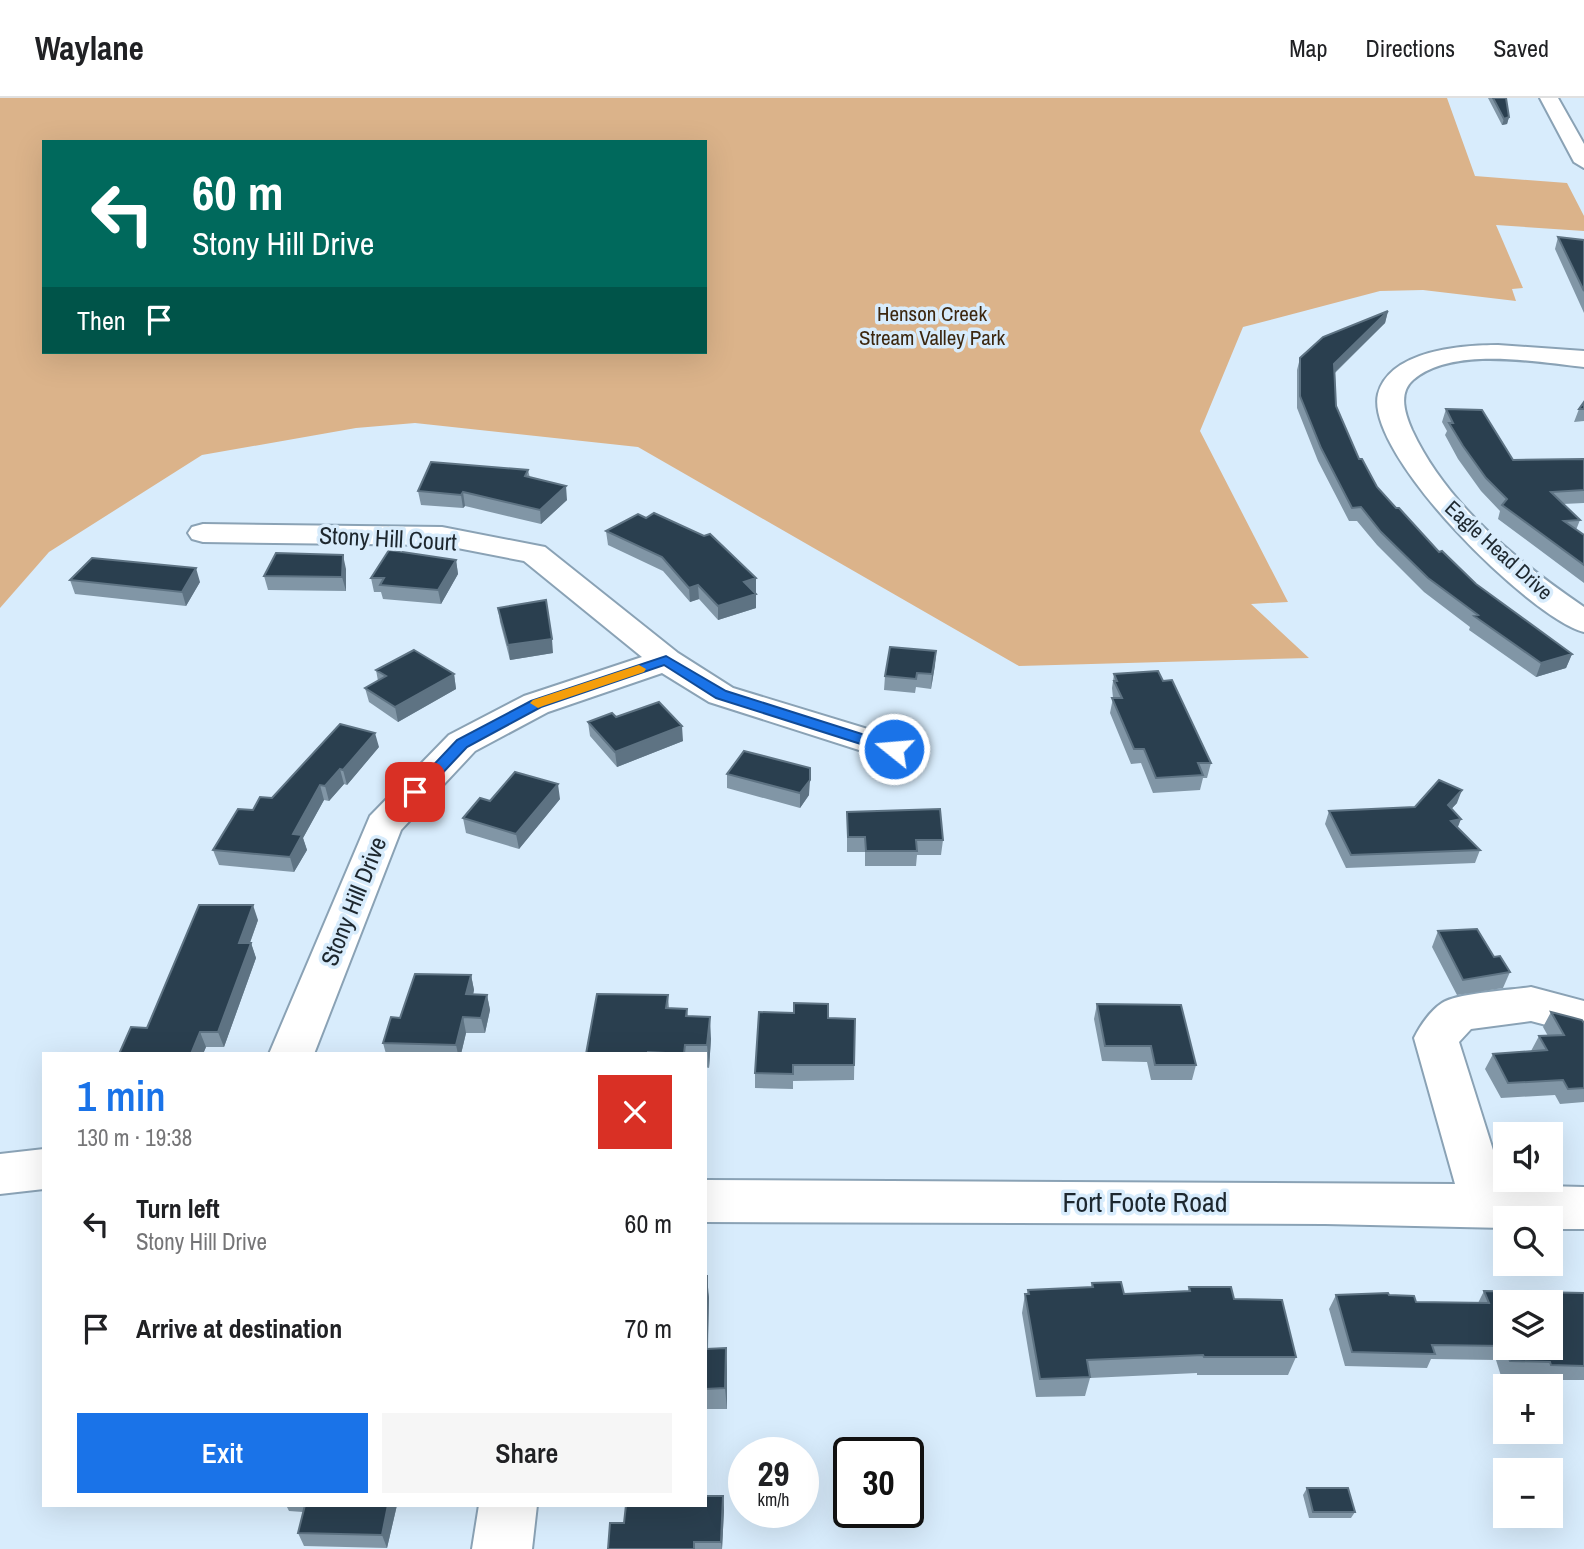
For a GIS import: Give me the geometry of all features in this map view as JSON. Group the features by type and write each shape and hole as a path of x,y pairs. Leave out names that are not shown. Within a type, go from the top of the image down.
{"street":[{"path":"1549,98 1584,162"},
{"name":"Eagle Head Drive","path":"1584,359 1494,353 1441,358 1415,367 1405,374 1393,387 1389,401 1395,424 1420,471 1443,500 1491,548 1584,622"},
{"name":"Stony Hill Court","path":"203,533 442,536 534,554 666,660 721,695 894,749"},
{"name":"Stony Hill Drive","path":"292,1052 384,825 462,743 536,704 666,660"},
{"path":"1486,1206 1436,1038 1458,1014 1531,1004 1584,1018"},
{"path":"0,1174 42,1169"},
{"name":"Fort Foote Road","path":"707,1201 1325,1203 1584,1208"},
{"path":"502,1549 508,1507"}],"green space":[{"name":"Henson Creek Stream Valley Park","path":"0,98 1447,98 1475,176 1567,183 1584,216 1584,231 1496,225 1523,288 1512,289 1516,301 1423,290 1380,291 1243,327 1200,431 1288,602 1251,604 1309,658 1019,666 638,447 415,423 356,428 202,455 49,552 0,608"}],"building":[{"path":"1493,98 1506,98 1509,117 1504,119"},
{"path":"1558,237 1584,240 1584,291"},
{"path":"1388,311 1334,364 1336,406 1359,459 1362,459 1377,487 1439,552 1442,551 1476,584 1572,654 1541,663 1474,616 1478,615 1428,578 1381,532 1361,507 1352,508 1321,448 1300,396 1300,358 1323,337"},
{"path":"1446,409 1482,410 1513,460 1584,459 1584,490 1551,492 1580,520 1564,521 1584,535 1584,565 1502,505 1507,499 1486,478 1463,446 1449,423 1453,423"},
{"path":"431,462 528,470 525,476 566,486 540,510 463,492 461,495 418,491"},
{"path":"654,513 704,536 710,534 756,578 744,582 756,594 718,606 698,585 689,588 662,557 606,531 638,514 646,518"},
{"path":"389,550 456,560 438,590 380,585 384,578 371,578"},
{"path":"276,553 343,555 342,577 264,576"},
{"path":"92,558 196,568 182,592 70,580"},
{"path":"546,600 552,639 508,645 498,608"},
{"path":"890,647 936,651 932,674 917,673 916,679 885,676"},
{"path":"414,650 454,674 395,707 365,688 386,676 376,670"},
{"path":"1158,671 1163,681 1172,680 1211,763 1198,763 1203,775 1156,778 1144,749 1134,749 1112,698 1122,698 1114,681 1117,681 1114,674"},
{"path":"659,702 682,726 615,752 588,722 612,713 616,717"},
{"path":"340,724 375,733 343,770 340,769 325,786 320,785 293,834 302,835 290,857 213,850 238,809 253,810 260,797 272,798"},
{"path":"744,751 810,768 810,780 800,793 727,774"},
{"path":"515,772 558,784 516,834 463,818 480,798 490,801"},
{"path":"1439,780 1462,790 1448,805 1461,819 1451,821 1480,850 1351,855 1329,811 1415,807"},
{"path":"940,809 943,840 916,840 917,851 866,851 865,837 848,837 847,812"},
{"path":"199,905 253,905 239,943 251,943 218,1032 200,1032 192,1052 120,1052 131,1027 147,1028"},
{"path":"1477,929 1494,957 1500,956 1510,972 1463,980 1438,931"},
{"path":"415,974 471,975 466,994 487,995 481,1018 463,1017 456,1045 383,1043 391,1017 400,1018"},
{"path":"597,994 668,995 666,1008 687,1009 686,1016 710,1017 707,1045 685,1045 684,1052 586,1052"},
{"path":"794,1003 828,1004 828,1018 855,1019 854,1065 793,1065 793,1074 755,1073 759,1012 794,1013"},
{"path":"1097,1004 1181,1005 1196,1065 1155,1065 1151,1046 1105,1046"},
{"path":"1551,1012 1582,1020 1584,1023 1584,1088 1568,1089 1563,1080 1508,1083 1493,1054 1547,1050 1539,1036 1564,1035"},
{"path":"1121,1282 1124,1294 1190,1291 1189,1287 1231,1287 1234,1299 1282,1300 1296,1357 1203,1355 1087,1360 1090,1377 1040,1379 1025,1294 1029,1294 1028,1290 1093,1287 1092,1283"},
{"path":"1484,1291 1493,1291 1493,1346 1432,1345 1435,1354 1352,1352 1336,1295 1388,1293 1414,1296 1416,1302 1489,1303"},
{"path":"1563,1293 1584,1293 1584,1366 1510,1361 1563,1360"},
{"path":"726,1348 725,1388 707,1389 707,1349"},
{"path":"1307,1488 1348,1488 1355,1512 1313,1512"},
{"path":"707,1496 723,1496 721,1542 694,1542 694,1549 608,1549 610,1523 624,1523 626,1507 707,1507"},
{"path":"304,1507 388,1507 382,1535 298,1533"}],"slow traffic":[{"path":"538,703 639,669"}],"route":[{"path":"415,792 462,743 536,704 666,660 721,695 894,749"}]}
